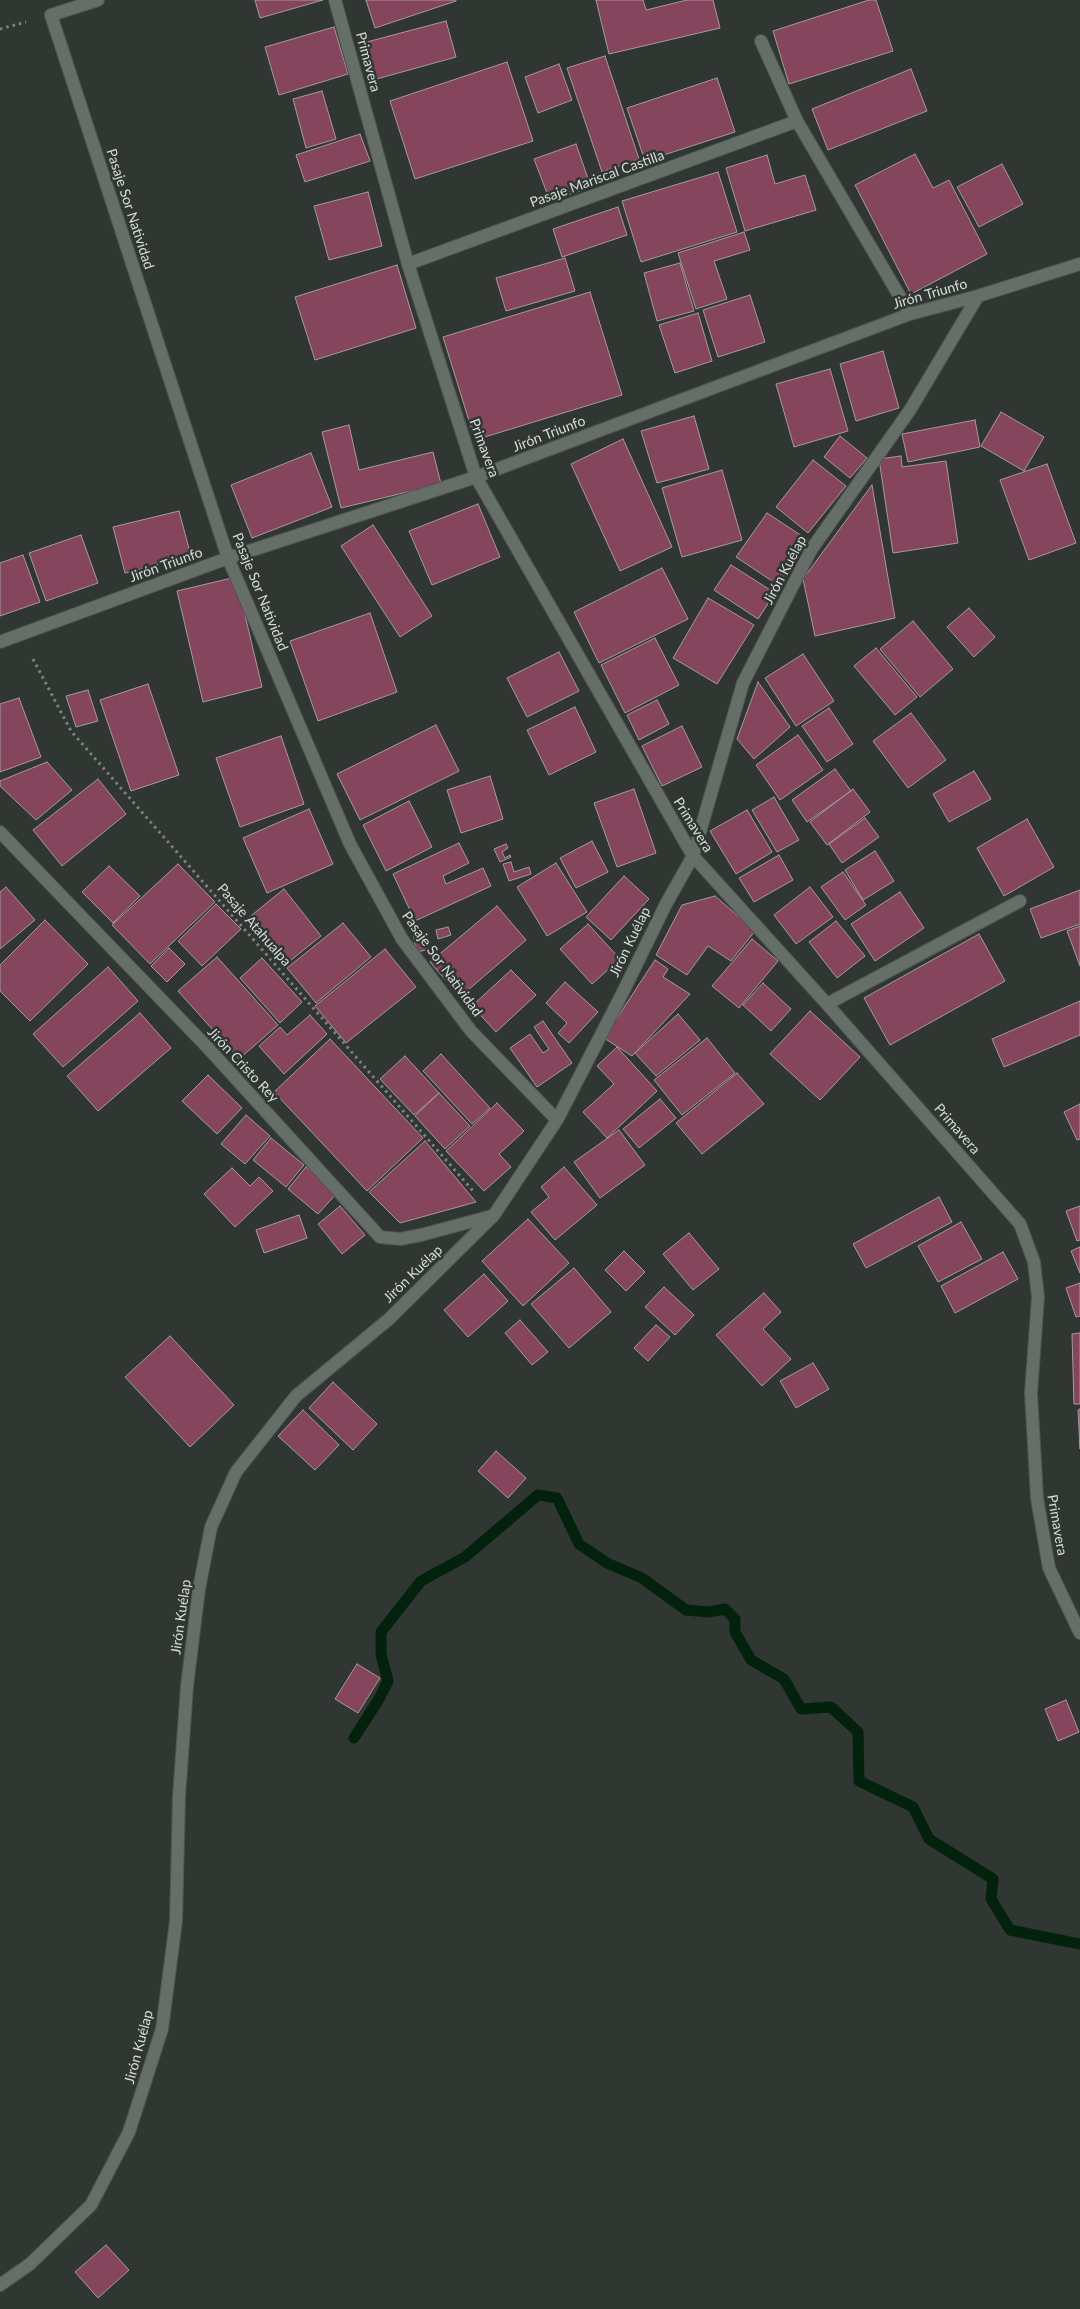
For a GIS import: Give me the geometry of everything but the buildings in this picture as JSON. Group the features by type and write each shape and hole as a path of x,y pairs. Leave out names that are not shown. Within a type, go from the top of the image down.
{"street":[{"name":"Pasaje Sor Natividad","path":"98,0 51,15 228,558 350,844 402,939 472,1031 557,1120"},
{"name":"Primavera","path":"335,0 408,264 476,477 692,856 827,1004 1020,1224 1034,1262 1038,1297 1031,1393 1037,1498 1049,1568 1080,1633"},
{"path":"761,41 797,121 910,314"},
{"name":"Pasaje Mariscal Castilla","path":"408,264 797,121"},
{"name":"Jirón Triunfo","path":"0,642 228,558 476,477 910,314 978,296 1080,264"},
{"name":"Jirón Kuélap","path":"0,2285 30,2264 91,2204 129,2132 162,2029 176,1921 180,1788 187,1686 199,1589 211,1527 236,1472 296,1396 388,1318 494,1215 557,1120 692,856 743,683 811,550 910,410 978,296"},
{"name":"Jirón Cristo Rey","path":"0,832 208,1048 380,1236 400,1238 421,1235 494,1215"},
{"path":"827,1004 1020,900"}],"path":[{"name":"Pasaje Atahualpa","path":"20,634 71,730 494,1215"}],"waterway":[{"path":"354,1738 388,1681 381,1654 381,1632 421,1581 465,1557 538,1495 557,1498 579,1544 607,1563 642,1578 686,1610 708,1612 725,1609 735,1619 735,1632 751,1660 784,1679 801,1709 831,1707 858,1732 859,1781 913,1807 929,1839 993,1879 991,1899 1010,1930 1080,1944"}]}
